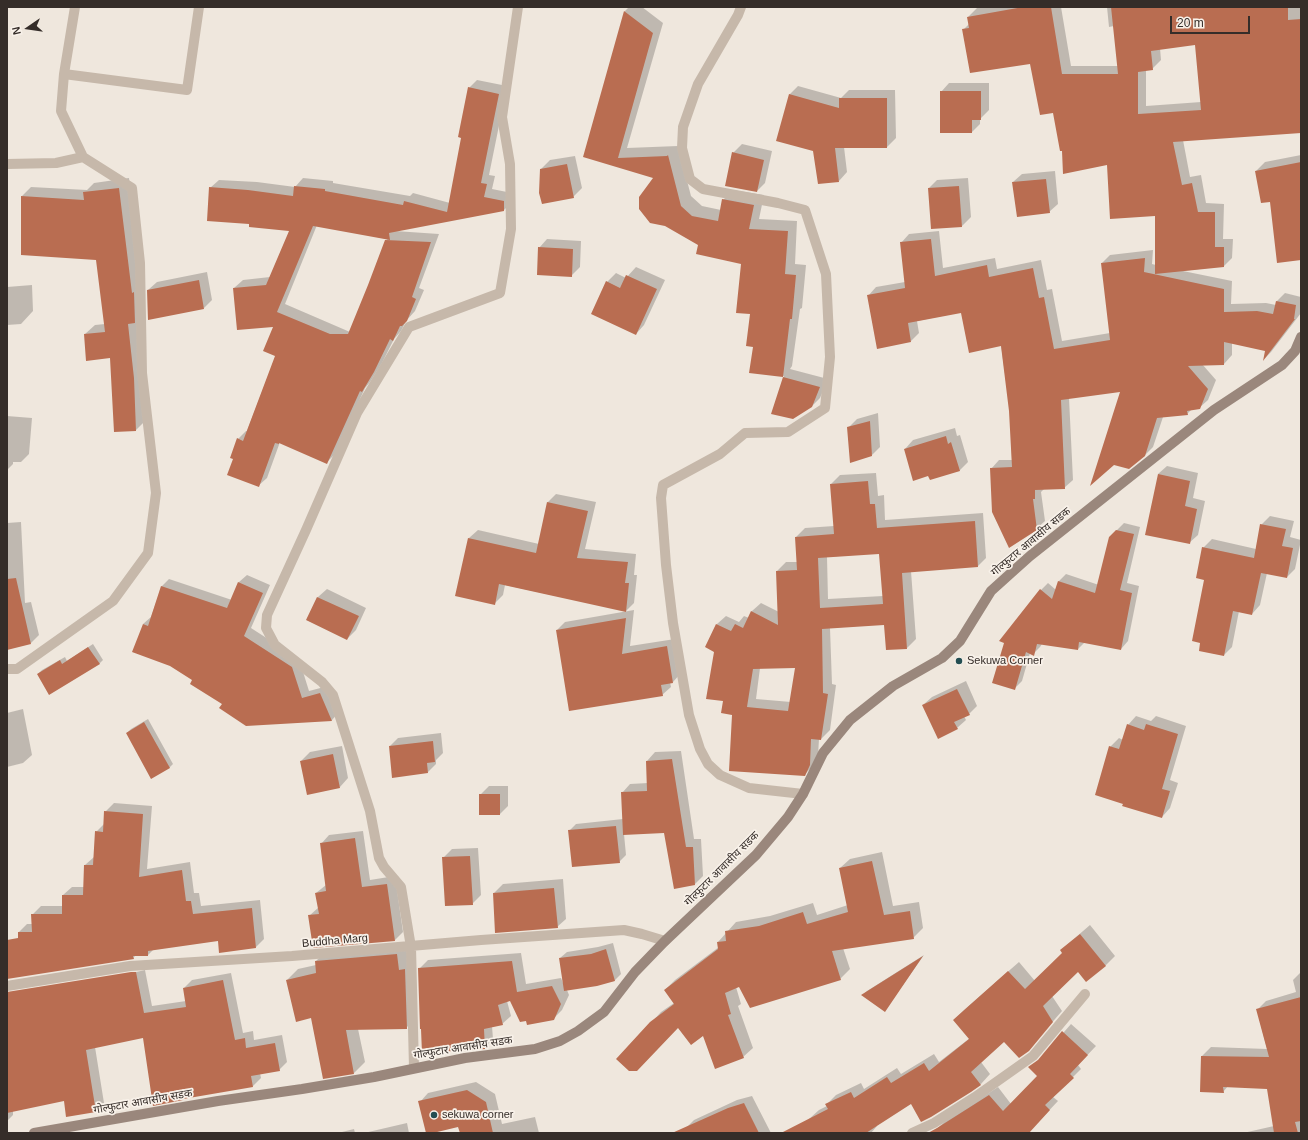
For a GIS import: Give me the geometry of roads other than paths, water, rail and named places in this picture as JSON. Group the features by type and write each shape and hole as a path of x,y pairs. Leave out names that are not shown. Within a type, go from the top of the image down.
{"main road":[{"name":"गोल्फुटार आवासीय सडक","path":"34,1133 218,1101 374,1077 465,1058 535,1049 560,1041 578,1031 604,1012 635,972 665,941 756,855 788,817 803,794 823,753 850,720 893,686 942,658 960,641 991,591 1011,573 1214,410 1282,365 1298,352 1301,337"}],"street":[{"path":"7,670 17,669 113,602 148,554 156,493 142,373 140,263 132,188 83,157 61,111 64,74 75,7"},
{"path":"64,74 187,90 199,7"},
{"path":"414,1068 411,947 401,887 384,867 379,858 370,811 333,695 322,682 275,645 266,628 267,615 357,413 409,327 500,293 511,229 510,164 502,117 518,7"},
{"path":"741,7 738,15 698,84 683,127 682,148 690,179 703,189 778,203 805,210 826,274 830,357 825,408 788,432 745,433 720,454 663,485 661,498 666,565 673,624 689,715 700,749 708,764 720,775 749,788 803,794"},
{"path":"7,164 56,163 83,157"},
{"name":"Buddha Marg","path":"7,986 130,966 292,956 624,930 665,941"},
{"path":"912,1133 934,1123 975,1097 1033,1056 1085,994"}],"place":[{"name":"Sekuwa Corner","path":"959,661"},
{"name":"sekuwa corner","path":"434,1115"}]}
